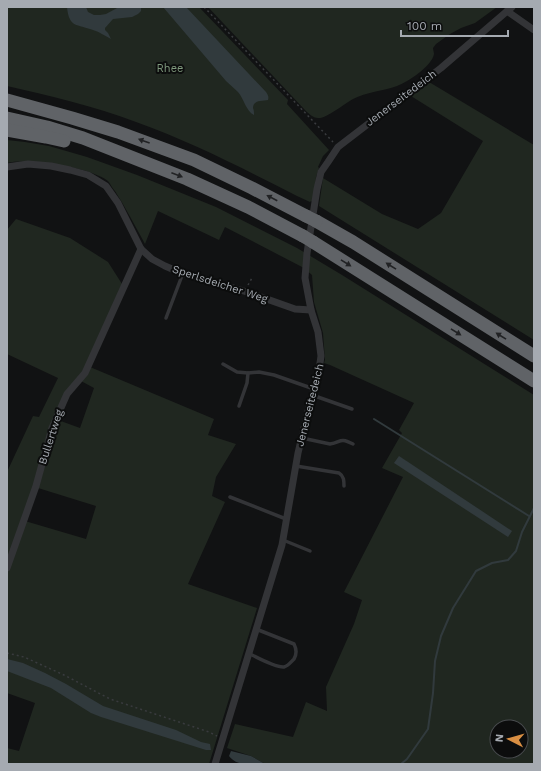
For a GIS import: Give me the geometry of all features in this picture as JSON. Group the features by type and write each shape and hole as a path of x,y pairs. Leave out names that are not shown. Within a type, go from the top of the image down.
{"highway":[{"path":"7,102 24,105 118,132 194,160 311,218 353,242 534,356"},
{"path":"7,118 83,138 187,179 229,198 308,239 534,381"},
{"path":"7,130 80,144 140,161"}],"street":[{"name":"Jenerseitedeich","path":"216,762 282,540 302,438 318,377 321,356 318,332 311,310 306,278 307,253 321,172 338,147 441,68 509,9"},
{"path":"509,9 534,30"},
{"name":"Sperlsdeicher Weg","path":"7,167 28,164 51,166 88,175 106,186 118,203 141,249 152,259 183,273 295,309 311,310"},
{"name":"Bullertweg","path":"7,568 36,486 52,428 67,394 85,373 141,249"}],"lane":[{"path":"166,318 183,273"},
{"path":"223,364 237,372 259,372 274,375 352,409"},
{"path":"239,406 247,383 248,373"},
{"path":"302,438 330,444 345,440 353,444"},
{"path":"296,466 342,475 344,477 344,486"},
{"path":"230,497 286,519"},
{"path":"282,540 310,551"},
{"path":"248,654 282,667 293,661 296,655 294,644 256,629"}],"path":[{"path":"204,7 338,147"},
{"path":"7,652 24,657 64,675 110,700 208,732 222,739"}],"green space":[{"name":"Rhee","path":"7,7 199,7 288,100 287,104 329,150 323,156 318,167 314,203 218,156 157,130 88,106 7,86"},
{"path":"208,7 497,7 475,23 461,28 436,44 433,48 434,54 429,64 407,81 397,86 358,97 326,116 316,118 305,110"},
{"path":"429,82 534,145 534,340 319,206 323,178 382,214 418,229 441,213 483,141 411,96"},
{"path":"7,140 49,146 87,157 137,175 216,207 297,248 534,395 534,764 265,764 251,756 227,748 235,724 293,737 306,702 327,711 326,687 354,624 362,600 344,592 403,477 382,468 402,433 399,430 414,403 324,363 323,333 314,302 312,275 304,268 225,227 219,240 158,211 145,244 123,204 108,181 87,172 59,165 17,162 7,163"},
{"path":"16,219 70,238 108,262 122,284 83,371 66,392 35,485 7,560 7,472 33,416 39,417 58,378 7,354 7,230"},
{"path":"90,367 214,419 208,435 236,444 216,477 212,496 225,502 188,584 257,608 209,764 7,764 7,748 19,751 35,703 7,693 7,574 25,521 86,539 96,506 38,488 58,420 80,428 94,388 81,381"}],"shaded area":[{"path":"67,7 86,7 88,12 94,15 106,14 119,7 141,8 141,11 132,17 113,19 105,28 111,39 96,31 78,26 72,22 68,14"},
{"path":"163,7 186,7 266,92 268,100 258,101 253,105 254,115 249,111 238,92 226,81"},
{"path":"399,456 512,531 508,537 394,463"},
{"path":"7,659 23,663 45,673 103,706 176,730 201,742 210,744 211,750 206,750 91,713 51,688 7,671"},
{"path":"231,751 251,756 265,764 246,764 236,762 229,756"}],"waterway":[{"path":"374,419 529,516"},
{"path":"401,764 407,759 428,729 433,693 435,661 441,636 453,608 476,571 492,563 508,560 516,551 522,532 534,508"}]}
